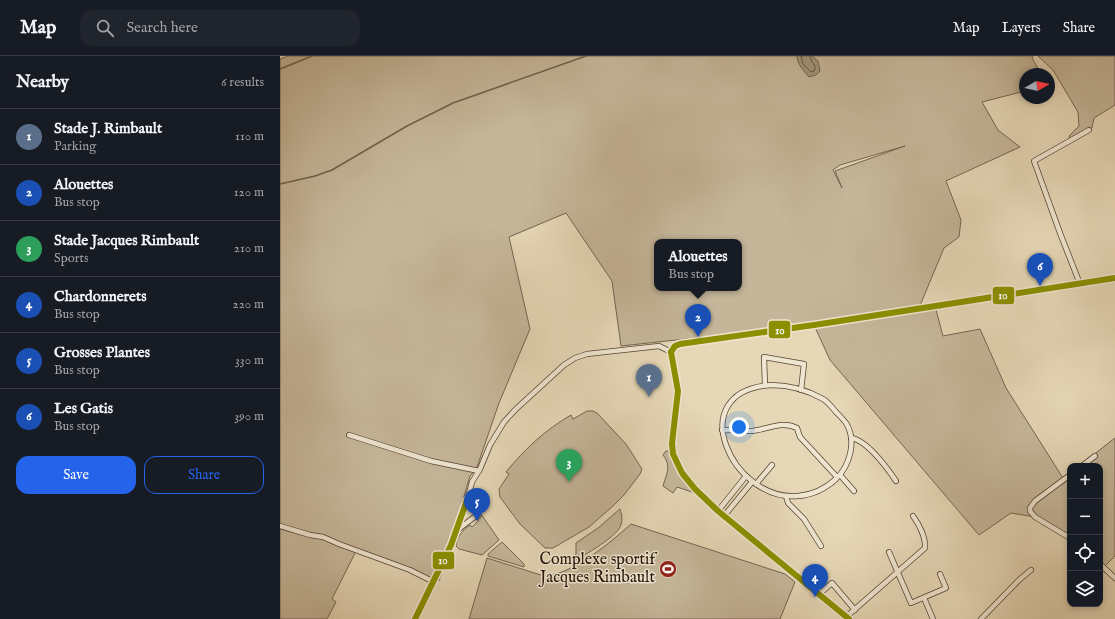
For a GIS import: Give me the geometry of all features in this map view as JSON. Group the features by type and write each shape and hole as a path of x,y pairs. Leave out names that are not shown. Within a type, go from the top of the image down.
{"street":[{"path":"1080,284 1034,161 1089,130"},
{"path":"913,516 925,542 925,548 847,618 718,511 700,495 685,477 674,458 672,442 678,390 671,352 672,349 680,344 822,324 1115,278"},
{"path":"415,619 434,582 456,531 472,482 490,445 504,422 536,390 564,365 575,358 587,354 659,346 671,352"},
{"path":"765,385 764,357 804,364 801,390"},
{"path":"765,385 782,385 801,390 824,400 833,408 846,424 851,438 847,464 838,476 823,489 799,496 786,496 767,490 754,483 746,476 726,449 723,442 722,430 722,419 726,409 733,399 749,388 765,385"},
{"path":"722,430 752,431 791,424 797,428 800,437 854,491"},
{"path":"349,435 431,461 479,470"},
{"path":"851,438 854,438 867,446 886,466 896,481"},
{"path":"1086,463 1095,456"},
{"path":"724,516 772,465"},
{"path":"718,511 746,476"},
{"path":"1067,477 1035,501 1030,508 1030,512 1035,517 1067,536"},
{"path":"786,496 788,503 804,519 821,546"},
{"path":"456,531 477,515 478,509 476,504 467,500"},
{"path":"280,526 310,535 323,537 410,570 434,582"},
{"path":"889,552 911,603 946,588 940,574"},
{"path":"1103,567 1115,578"},
{"path":"981,619 1019,580 1031,570"},
{"path":"818,595 832,583 855,610"},
{"path":"924,598 933,619"}],"shaded area":[{"path":"288,56 1033,56 1032,58 1038,68 1019,68 1019,93 982,102 998,130 1020,147 946,181 961,220 959,237 944,248 919,308 935,306 943,336 980,329 1006,388 1063,478 1067,475 1067,539 1035,517 1011,513 979,535 830,360 814,325 621,346 612,281 566,213 509,237 530,329 499,403 476,470 470,476 439,581 357,549 332,599 336,602 327,619 280,619 280,59","holes":["905,146 835,171 842,188 833,170 840,165"]},
{"path":"1038,56 1115,56 1115,105 1094,118 1092,128 1070,141 1069,136 1079,126 1078,112 1055,73 1055,68 1051,68"},
{"path":"587,411 597,413 626,444 642,469 640,474 624,495 589,527 553,548 545,548 520,524 500,497 499,489 509,474 506,472 536,440 571,415 573,419"},
{"path":"1115,438 1115,556 1105,566 1103,565 1103,463 1083,463"},
{"path":"666,451 668,451 677,470 695,491 695,493 677,487 673,493 663,486 668,470 666,459 663,455"},
{"path":"620,509 622,523 617,532 597,547 569,564 576,554 576,543 598,528"},
{"path":"481,514 499,540 482,555 459,549 456,546 462,532 470,525 472,527 481,517"},
{"name":"Complexe sportif Jacques Rimbault","path":"631,524 785,574 795,582 780,619 469,619 487,558 544,576 555,574 579,564 613,540"},
{"path":"502,542 524,564 524,567 488,556 488,554"}],"water":[{"path":"797,56 812,56 818,61 820,71 816,75 809,77 799,65"}],"waterway":[{"path":"280,69 312,56"},
{"path":"280,184 315,176 332,170 407,126 453,103 586,56"}],"transit line":[{"name":"10","path":"671,352 675,346 680,344 814,325 1115,278"},
{"name":"10","path":"671,352 678,391 672,443 673,454 682,473 695,489 718,511 849,619"},
{"name":"10","path":"415,619 451,545 467,500"}],"place":[{"name":"Les Gatis","path":"1040,286"},
{"name":"Alouettes","path":"698,337"},
{"name":"Stade J. Rimbault","path":"649,397"},
{"name":"Stade Jacques Rimbault","path":"569,482"},
{"name":"Grosses Plantes","path":"477,521"},
{"name":"Complexe sportif Jacques Rimbault","path":"668,569"},
{"name":"Chardonnerets","path":"815,597"}]}
